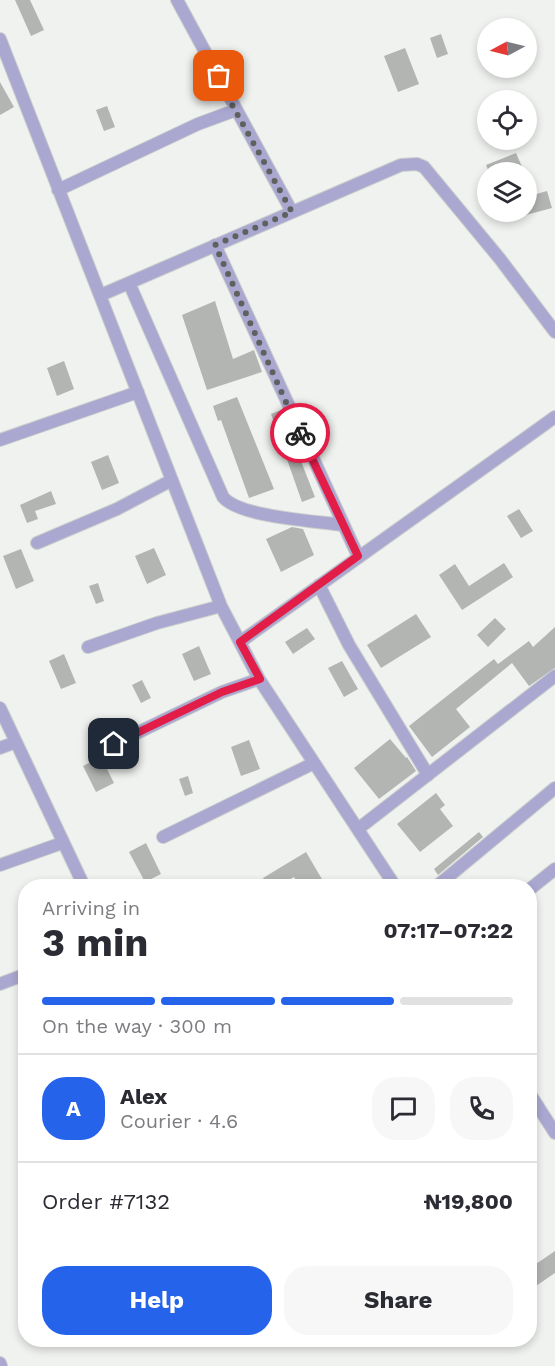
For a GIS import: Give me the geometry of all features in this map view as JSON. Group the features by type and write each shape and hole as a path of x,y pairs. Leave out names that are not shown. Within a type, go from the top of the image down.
{"street":[{"path":"177,0 292,212"},
{"path":"0,39 221,606 260,679 390,879"},
{"path":"58,190 198,124 236,110"},
{"path":"101,295 401,165 417,164 424,167 500,259 555,332"},
{"path":"215,245 358,556"},
{"path":"129,283 228,503 252,512 342,525"},
{"path":"0,440 138,392"},
{"path":"240,642 555,417"},
{"path":"37,543 117,509 172,480"},
{"path":"319,585 355,655 428,775"},
{"path":"88,647 157,622 221,606"},
{"path":"358,830 555,675"},
{"path":"114,744 222,692 260,679"},
{"path":"0,708 80,879"},
{"path":"0,748 16,742"},
{"path":"163,837 314,763"},
{"path":"445,879 555,788"},
{"path":"0,865 62,843"},
{"path":"537,883 555,869"},
{"path":"0,984 18,977"},
{"path":"537,1105 555,1133"}],"building":[{"path":"15,0 30,0 44,30 31,36"},
{"path":"441,34 448,54 437,58 430,38"},
{"path":"405,48 419,84 398,92 384,56"},
{"path":"0,82 14,107 0,115"},
{"path":"107,106 115,127 104,131 96,110"},
{"path":"516,153 520,162 494,162"},
{"path":"547,191 552,208 537,212 537,194"},
{"path":"215,301 233,359 254,350 262,372 207,390 182,315"},
{"path":"64,361 74,389 57,396 47,368"},
{"path":"237,397 274,489 249,498 221,420 218,421 213,406"},
{"path":"281,410 315,497 302,502 271,414"},
{"path":"108,455 119,483 102,490 91,462"},
{"path":"51,491 56,504 35,511 38,519 27,523 20,505"},
{"path":"519,509 533,531 521,538 507,516"},
{"path":"292,527 303,529 314,555 281,572 266,539"},
{"path":"154,548 166,575 147,584 135,556"},
{"path":"21,549 34,581 16,589 3,556"},
{"path":"504,563 513,577 462,610 439,575 455,564 469,586"},
{"path":"98,583 104,601 96,604 89,586"},
{"path":"416,614 431,637 381,668 367,645"},
{"path":"495,618 506,629 488,647 477,635"},
{"path":"555,627 555,668 529,686 512,663 456,709 470,727 432,757 409,726 494,659 498,664 529,641 533,647"},
{"path":"307,628 315,639 293,654 285,642"},
{"path":"199,646 211,674 194,681 182,654"},
{"path":"64,654 76,683 61,689 49,661"},
{"path":"342,661 358,689 344,697 328,668"},
{"path":"142,680 151,698 141,703 132,685"},
{"path":"390,739 407,757 416,771 379,799 354,768"},
{"path":"249,740 260,769 241,776 231,747"},
{"path":"101,757 114,783 96,792 83,766"},
{"path":"188,776 193,793 185,796 179,779"},
{"path":"436,793 445,805 440,809 453,826 420,852 397,824"},
{"path":"479,832 483,837 438,875 434,869"},
{"path":"146,843 161,874 151,879 143,879 129,852"},
{"path":"306,852 322,879 295,879 294,877 290,879 263,878"},
{"path":"555,1251 555,1273 537,1285 537,1263"}],"way so far":[{"path":"219,76 231,103 292,212 215,245 300,433"}],"route":[{"path":"114,744 222,692 260,679 240,642 358,556 300,433"}]}
